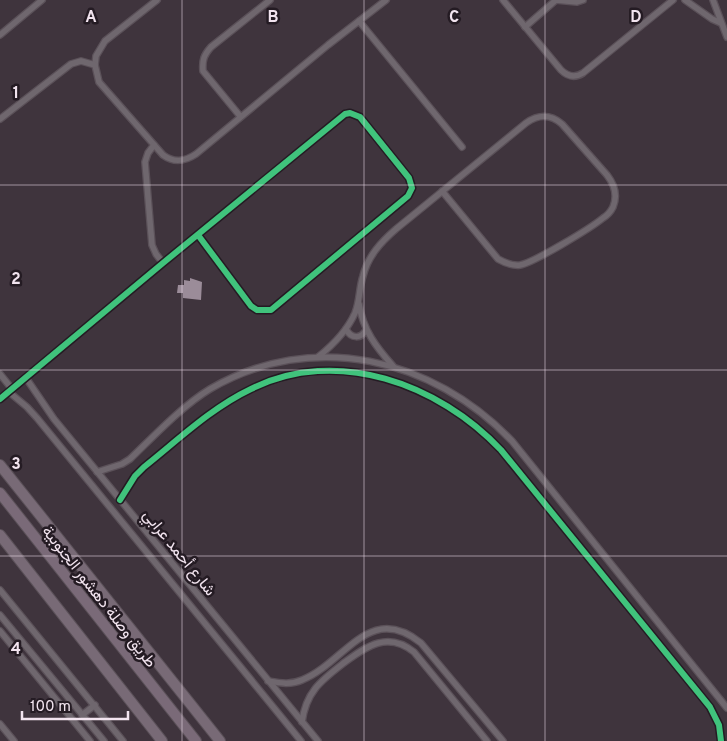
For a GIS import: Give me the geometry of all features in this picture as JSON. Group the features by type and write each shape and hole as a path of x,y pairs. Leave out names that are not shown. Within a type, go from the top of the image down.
{"highway":[{"path":"0,465 220,741"},
{"name":"طريق وصلة دهشور الجنوبية","path":"0,493 196,741"},
{"path":"0,535 162,741"}],"street":[{"path":"0,35 42,0"},
{"path":"156,0 105,41 96,56 95,65 100,82 163,155 169,159 183,160 196,154 240,116 386,0"},
{"path":"240,116 203,70 204,54 270,0"},
{"path":"503,0 561,70 566,74 578,76 673,0"},
{"path":"525,27 556,0 577,2 583,0"},
{"path":"685,0 721,23"},
{"path":"713,0 727,37"},
{"path":"359,21 462,146"},
{"path":"0,119 71,64 81,61 95,65"},
{"path":"0,399 163,263 345,114 350,113 360,117 411,182 412,188 408,196 270,310 257,310 251,306 198,235"},
{"path":"318,357 338,340 346,330 358,302 366,266 380,243 442,191 526,123 537,117 544,116 557,119 567,128 607,175 612,182 616,195 609,214 598,223 531,262 516,266 507,264 498,258 442,191"},
{"path":"154,145 148,153 145,162 152,245 163,263"},
{"path":"358,302 366,330 378,349 394,366"},
{"path":"346,330 350,335 356,337 362,335 366,330"},
{"path":"97,472 127,461 192,403 216,386 271,364 300,358 318,357 348,358 394,366 436,383 476,408 512,441 727,708"},
{"path":"120,500 135,476 144,467 216,409 263,383 288,375 332,371 368,375 403,384 455,410 491,439 538,494 714,713 720,725 721,741"},
{"path":"0,374 11,390 32,412 301,741"},
{"name":"شارع أحمد عرابي","path":"26,378 47,410 318,741"},
{"path":"538,494 548,486"},
{"path":"150,556 159,548"},
{"path":"0,590 123,741"},
{"path":"0,615 104,741"},
{"path":"268,682 287,683 301,680 315,673 362,636 378,629 395,630 408,634 421,643 504,741"},
{"path":"0,631 90,741"},
{"path":"302,722 308,701 314,689 323,679 370,645 388,642 400,644 414,652 487,741"},
{"path":"17,652 25,645"},
{"path":"671,660 682,651"},
{"path":"82,715 95,705"},
{"path":"0,724 14,741"}],"building":[{"path":"190,278 202,282 201,300 183,298 183,293 177,293 178,285 184,285 184,280 190,281"}],"cycle path":[{"path":"0,399 163,263 345,114 350,113 360,117 409,178 412,188 408,196 271,310 257,310 251,306 198,235"},
{"path":"120,500 135,476 144,467 222,405 251,389 284,377 318,371 352,372 385,379 417,390 448,407 476,427 501,450 710,707 719,725 721,741"}]}
